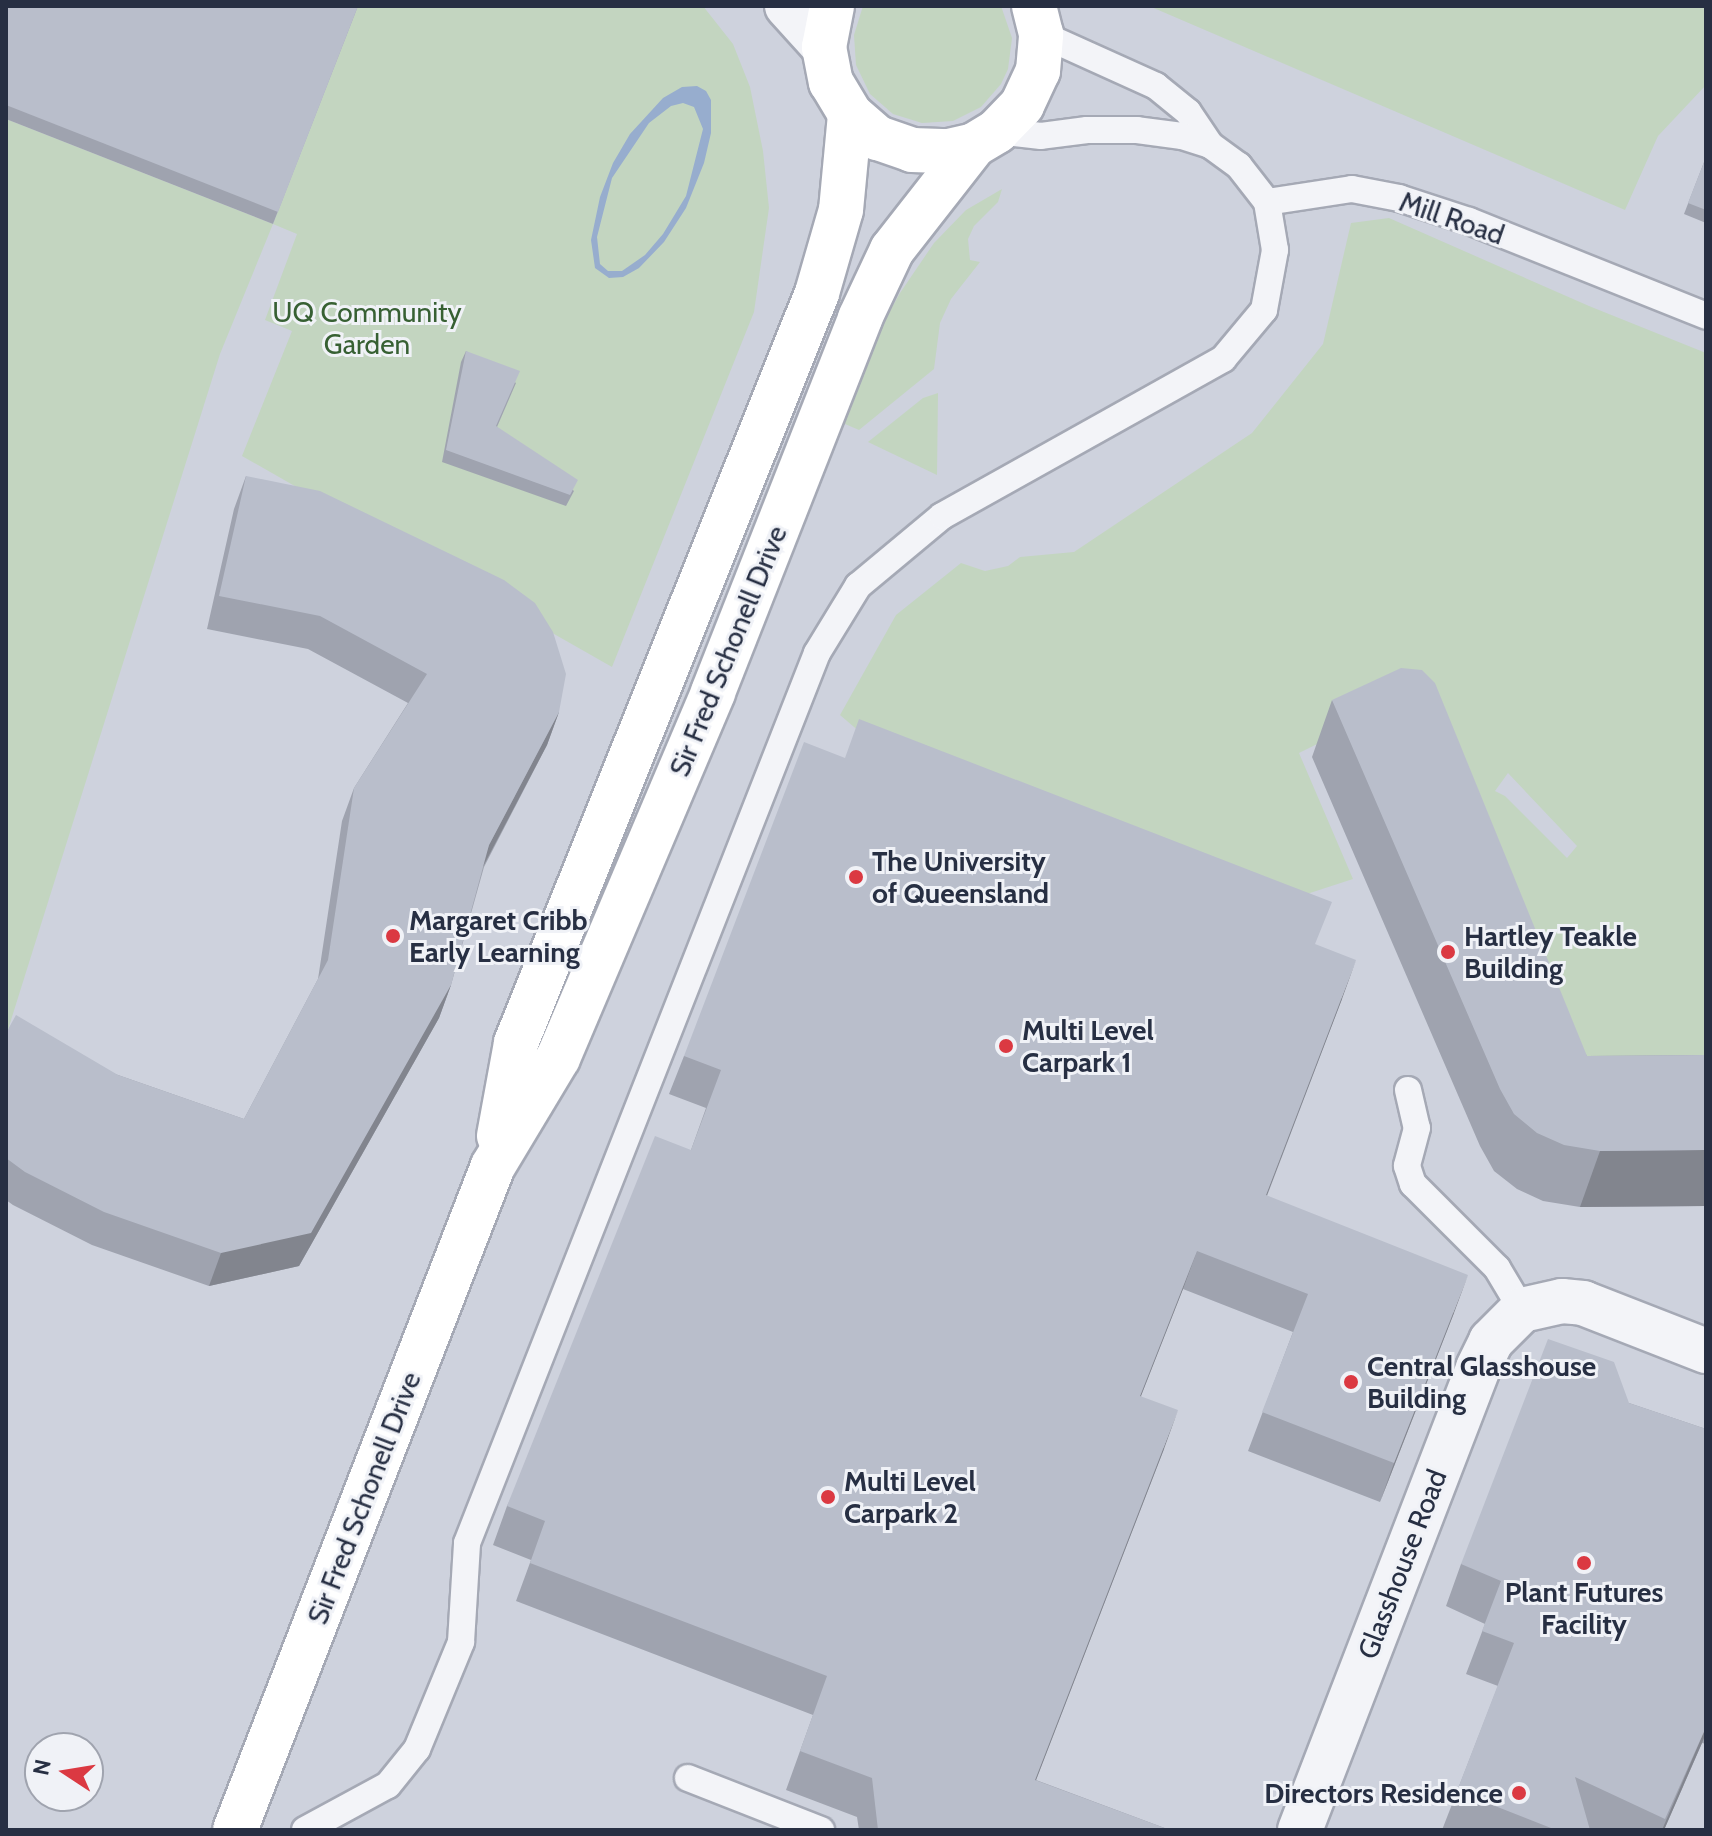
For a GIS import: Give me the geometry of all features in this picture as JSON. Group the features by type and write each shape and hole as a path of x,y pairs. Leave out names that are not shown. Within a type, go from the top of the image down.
{"street":[{"path":"787,6 828,26 831,82 850,114 878,138 912,150 949,151 986,138"},
{"name":"Sir Fred Schonell Drive","path":"235,1830 493,1166 558,1058 713,692 860,318 892,250 986,138 1022,105 1038,71 1038,20"},
{"name":"Sir Fred Schonell Drive","path":"493,1166 516,1043 817,293 841,210 850,114"},
{"path":"1522,1310 1544,1302 1583,1303 1706,1351"},
{"name":"Glasshouse Road","path":"1300,1830 1478,1368 1491,1341 1522,1310"}],"lane":[{"path":"1038,20 1156,86 1188,112 1210,145"},
{"path":"305,1830 388,1785 417,1749 461,1642 467,1543 546,1375 719,931 817,653 858,586 942,516 1223,359 1264,310 1275,250 1267,202 1239,166 1210,145 1182,136 1137,130 1087,130 986,138"},
{"name":"Mill Road","path":"1267,202 1352,189 1399,198 1469,221 1706,316"},
{"path":"1408,1090 1417,1128 1407,1166 1413,1184 1497,1268 1522,1310"},
{"path":"688,1778 821,1830"}],"shaded area":[{"name":"The University of Queensland","path":"6,6 1706,6 1706,1830 6,1830"}],"green space":[{"name":"UQ Community Garden","path":"358,6 703,6 733,44 750,87 763,151 769,208 754,312 612,667 242,456 292,331 265,320 297,234 273,224"},
{"path":"863,6 1001,6 1012,38 1008,69 1001,84 981,107 953,121 922,123 893,114 870,94 856,65 854,35"},
{"path":"1149,6 1706,6 1706,85 1658,136 1625,210"},
{"path":"6,119 273,224 220,354 6,1036"},
{"path":"1002,189 998,202 974,226 968,239 970,260 980,262 951,299 940,323 934,369 859,430 838,421 878,332 934,243 966,210"},
{"path":"1389,218 1589,306 1706,353 1706,1111 1567,1112 1386,710 1299,753 1353,879 1273,905 895,762 840,715 896,615 961,563 985,571 1008,566 1020,557 1074,552 1252,433 1323,344 1351,223","holes":["1508,773 1577,846 1567,858 1505,796 1495,791"]},
{"path":"938,393 937,475 868,442 923,398"}],"water":[{"path":"697,86 706,91 711,100 711,133 704,163 686,208 664,242 639,268 623,277 609,278 595,268 591,240 600,197 613,163 630,134 663,98 682,87","holes":["683,103 694,107 703,129 686,196 663,234 645,255 622,271 608,271 600,264 597,237 612,178 649,123 671,106"]}],"building":[{"path":"6,6 358,6 278,212 6,105"},
{"path":"1706,157 1706,210 1688,203"},
{"path":"466,351 520,371 496,426 578,480 570,495 446,450"},
{"name":"Margaret Cribb Early Learning","path":"246,476 320,491 504,580 535,603 553,632 566,674 559,712 489,845 451,985 311,1233 221,1253 104,1212 25,1172 6,1158 6,1033 16,1015 118,1075 244,1119 328,960 354,788 427,674 320,616 219,596"},
{"path":"1401,668 1422,670 1435,683 1587,1056 1706,1055 1706,1150 1600,1151 1564,1145 1537,1133 1514,1114 1500,1089 1332,700"},
{"path":"859,719 1332,902 1315,944 1356,960 1266,1195 1468,1275 1394,1463 1262,1412 1308,1294 1197,1251 1140,1396 1178,1410 1035,1780 1170,1830 878,1830 872,1778 800,1751 827,1676 530,1563 545,1521 507,1506 655,1136 691,1150 721,1070 684,1056 804,742 845,758"},
{"name":"Plant Futures Facility","path":"1548,1339 1614,1362 1629,1403 1706,1429 1706,1727 1665,1819 1575,1777 1590,1830 1556,1830 1457,1791 1514,1643 1482,1631 1501,1581 1461,1564"}],"place":[{"name":"The University of Queensland","path":"856,877"},
{"name":"Margaret Cribb Early Learning","path":"393,936"},
{"name":"Hartley Teakle Building","path":"1448,952"},
{"name":"Multi Level Carpark 1","path":"1006,1046"},
{"name":"Central Glasshouse Building","path":"1351,1382"},
{"name":"Multi Level Carpark 2","path":"828,1497"},
{"name":"Plant Futures Facility","path":"1584,1563"},
{"name":"Directors Residence","path":"1519,1793"}]}
